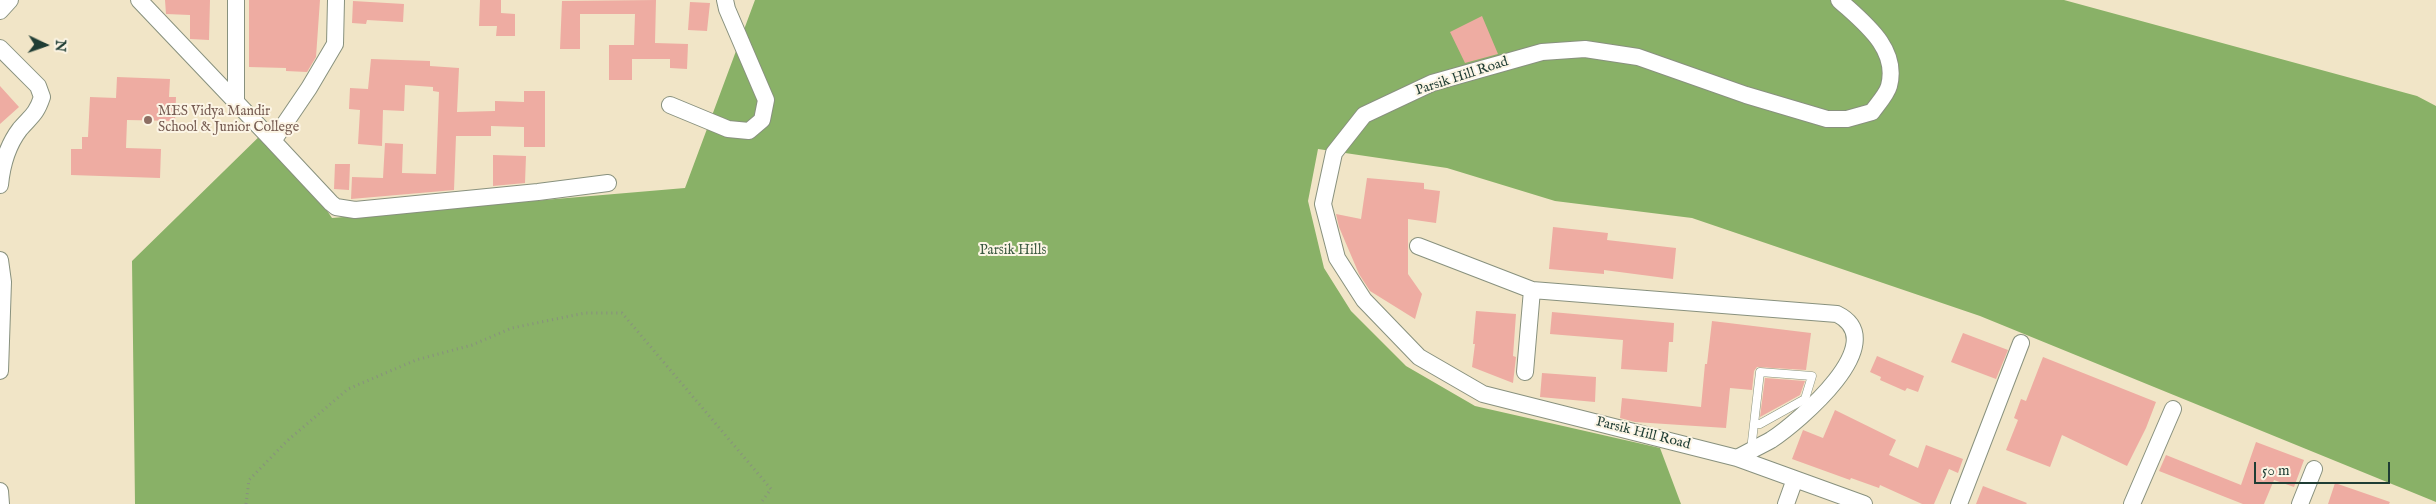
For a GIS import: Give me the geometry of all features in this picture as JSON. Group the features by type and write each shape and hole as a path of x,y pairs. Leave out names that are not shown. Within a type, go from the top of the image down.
{"street":[{"path":"0,11 10,0"},
{"path":"139,0 336,207 355,210 538,192 608,183"},
{"path":"236,0 236,103"},
{"path":"273,141 310,88 335,44 336,0"},
{"path":"670,105 728,129 749,131 762,120 766,100 727,9 725,0"},
{"name":"Parsik Hill Road","path":"1839,0 1880,40 1890,61 1889,86 1872,112 1847,119 1827,119 1746,95 1638,57 1585,49 1542,52 1432,84 1364,115 1334,153 1323,204 1336,258 1364,300 1419,357 1483,394 1744,454 1795,479 1864,504"},
{"path":"0,48 38,86 42,97 34,116 20,129 2,157 0,185"},
{"path":"1418,246 1532,290 1837,314 1848,320 1854,331 1856,345 1851,360 1826,391 1792,424 1744,454"},
{"path":"0,260 3,282 0,371"},
{"path":"1526,372 1532,290"},
{"path":"1959,504 2021,343"},
{"path":"2132,504 2173,409"},
{"path":"2300,504 2314,469"},
{"path":"1786,504 1795,479"},
{"path":"0,491 1,504"}],"lane":[{"path":"1744,454 1754,424 1760,372 1812,376 1805,398 1760,424 1754,424"}],"path":[{"path":"246,504 249,480 287,442 348,389 416,360 472,345 512,328 585,313 622,312 771,488 760,504"}],"green space":[{"name":"Parsik Hills","path":"755,0 2064,0 2417,96 2436,106 2436,502 1980,316 1692,218 1555,201 1447,168 1318,149 1308,201 1324,268 1351,311 1406,366 1475,406 1660,448 1681,504 135,504 132,261 270,126 332,218 685,188"}],"building":[{"path":"165,0 210,0 209,40 190,39 190,15 166,14"},
{"path":"249,0 320,0 316,57 307,72 286,71 286,68 249,67"},
{"path":"480,0 501,0 501,13 515,14 515,36 496,36 497,26 479,26"},
{"path":"656,0 655,43 688,44 687,69 670,68 670,59 632,59 632,80 609,80 609,45 634,45 635,14 580,14 580,49 560,49 562,1"},
{"path":"353,1 404,4 403,22 367,20 366,24 352,23"},
{"path":"690,2 710,3 707,31 688,30"},
{"path":"1482,16 1498,54 1465,63 1450,32"},
{"path":"371,59 430,61 430,66 459,68 457,112 495,111 495,101 524,102 524,91 545,91 545,147 524,147 524,127 491,126 491,136 456,136 454,190 351,199 352,177 383,178 385,143 403,144 402,173 436,174 439,92 433,91 433,87 405,85 404,111 383,110 382,146 358,144 360,110 349,109 350,88 368,89"},
{"path":"117,77 170,79 169,97 176,97 175,121 127,120 126,148 161,149 160,178 71,175 71,149 82,149 82,137 88,137 90,97 116,98"},
{"path":"0,86 19,107 0,124"},
{"path":"493,155 526,156 525,183 493,186"},
{"path":"335,164 350,164 349,190 334,189"},
{"path":"1367,178 1424,183 1424,189 1440,191 1436,223 1408,219 1408,274 1422,294 1415,319 1370,291 1359,274 1339,227 1336,214 1361,219"},
{"path":"1553,227 1608,233 1607,240 1676,248 1673,279 1604,270 1604,274 1549,269"},
{"path":"1476,311 1516,314 1513,356 1516,357 1513,383 1472,367"},
{"path":"1552,312 1674,323 1673,342 1669,342 1667,372 1621,369 1623,340 1550,334"},
{"path":"1712,321 1811,333 1806,370 1757,367 1754,371 1752,390 1730,388 1726,428 1635,422 1620,418 1622,398 1701,407"},
{"path":"1963,333 2008,350 1996,379 1951,362"},
{"path":"1877,356 1924,376 1918,392 1907,388 1905,391 1880,380 1881,377 1870,372"},
{"path":"2043,357 2156,402 2146,428 2127,466 2062,435 2050,467 2006,450 2018,420 2014,418 2021,399 2026,401"},
{"path":"1542,373 1596,377 1595,402 1540,397"},
{"path":"1765,378 1805,381 1800,395 1760,417"},
{"path":"1835,410 1896,440 1889,455 1918,468 1926,445 1963,459 1958,473 1949,469 1934,504 1922,504 1880,485 1879,488 1851,478 1850,480 1792,459 1803,430 1823,438"},
{"path":"2256,442 2304,460 2294,487 2274,480 2264,504 2243,504 2159,471 2166,455 2241,485"},
{"path":"2335,483 2390,502 2389,504 2328,504"},
{"path":"1983,486 2027,503 1976,504"}],"place":[{"name":"MES Vidya Mandir School & Junior College","path":"148,120"}]}
